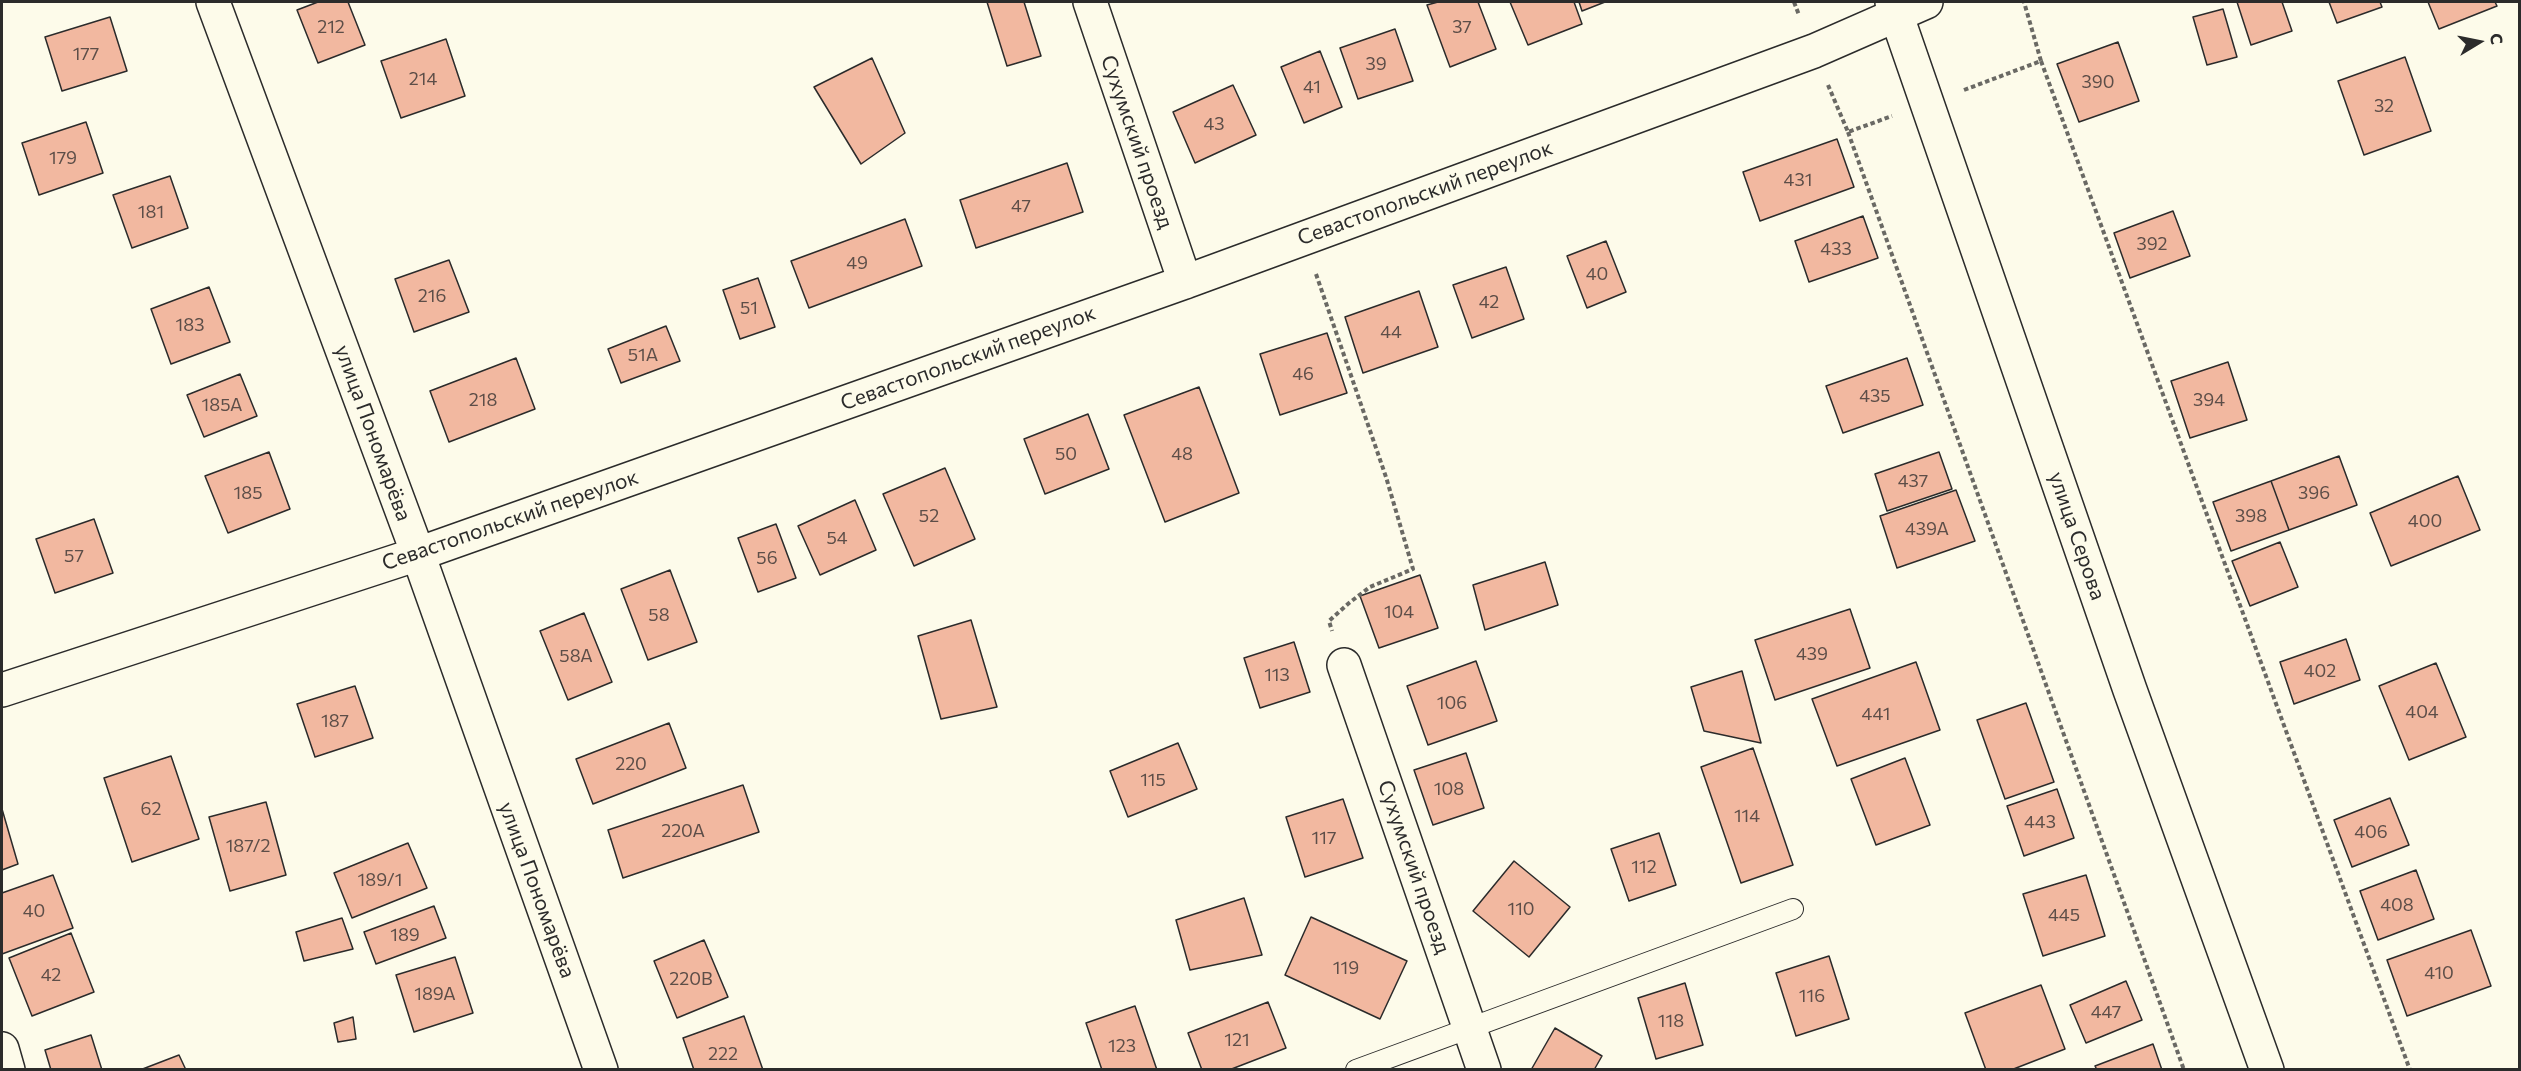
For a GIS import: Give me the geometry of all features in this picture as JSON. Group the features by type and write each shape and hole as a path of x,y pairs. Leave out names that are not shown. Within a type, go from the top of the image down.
{"street":[{"name":"улица Пономарёва","path":"213,2 418,554 601,1070"},
{"name":"Сухумский проезд","path":"1090,2 1185,282"},
{"name":"Севастопольский переулок","path":"2,690 418,554 1185,282 1814,51 1894,8 1926,2"},
{"name":"улица Серова","path":"1894,8 2130,690 2267,1070"},
{"name":"Сухумский проезд","path":"1344,665 1484,1070"},
{"path":"2,1049 8,1070"}],"lane":[{"path":"1356,1070 1793,909"}],"path":[{"path":"2041,61 2410,1070"},
{"path":"1848,132 2184,1070"},
{"path":"1312,265 1383,467 1413,569 1370,587 1329,621 1344,665"}],"building":[{"path":"318,2 348,2 365,45 318,63 297,10"},
{"path":"987,2 1024,2 1041,56 1007,66"},
{"path":"1438,2 1478,2 1496,49 1450,67 1427,5"},
{"path":"1510,2 1574,2 1582,24 1528,45"},
{"path":"1579,2 1605,2 1582,11"},
{"path":"2237,2 2282,2 2292,31 2251,45"},
{"path":"2329,2 2380,2 2382,7 2337,23"},
{"path":"2428,2 2495,2 2497,6 2439,29"},
{"path":"2223,9 2237,57 2207,65 2193,17"},
{"path":"110,17 127,71 62,91 45,37"},
{"path":"1395,29 1413,81 1358,99 1340,48"},
{"path":"446,39 465,96 401,118 381,61"},
{"path":"2118,42 2139,101 2079,122 2057,64"},
{"path":"1320,51 1342,107 1304,123 1281,67"},
{"path":"2405,57 2431,131 2364,155 2338,81"},
{"path":"872,58 905,133 861,164 814,87"},
{"path":"1233,85 1256,135 1195,163 1173,112"},
{"path":"86,122 103,173 39,195 22,143"},
{"path":"1837,139 1854,187 1760,221 1743,172"},
{"path":"1067,163 1083,212 976,248 960,200"},
{"path":"170,176 188,228 132,248 113,195"},
{"path":"2173,211 2190,256 2130,278 2114,233"},
{"path":"1863,216 1878,258 1809,282 1795,241"},
{"path":"905,219 922,266 809,308 791,261"},
{"path":"1606,241 1626,292 1587,308 1567,256"},
{"path":"449,260 469,312 414,332 395,279"},
{"path":"1506,267 1524,319 1472,338 1453,285"},
{"path":"758,278 775,327 740,339 723,290"},
{"path":"209,287 230,342 171,364 151,309"},
{"path":"1419,291 1438,347 1363,373 1345,317"},
{"path":"666,326 680,361 621,383 608,349"},
{"path":"1327,333 1347,393 1280,415 1260,354"},
{"path":"516,358 535,409 449,442 430,391"},
{"path":"1907,358 1923,405 1843,433 1826,386"},
{"path":"2228,362 2247,420 2190,438 2171,381"},
{"path":"240,374 257,416 204,437 187,395"},
{"path":"1199,387 1239,493 1165,522 1124,415"},
{"path":"1088,414 1109,469 1045,494 1024,439"},
{"path":"269,452 290,509 228,533 205,476"},
{"path":"1939,452 1952,489 1887,511 1875,474"},
{"path":"2339,456 2357,505 2289,530 2271,481"},
{"path":"945,468 975,539 914,566 883,494"},
{"path":"2458,476 2480,530 2391,566 2370,513"},
{"path":"2271,481 2289,530 2231,551 2213,502"},
{"path":"1956,490 1975,541 1897,568 1880,516"},
{"path":"855,500 876,550 820,575 798,526"},
{"path":"94,519 113,573 55,593 36,539"},
{"path":"776,524 796,578 758,592 738,538"},
{"path":"2280,542 2298,587 2250,606 2232,561"},
{"path":"1545,562 1558,605 1485,630 1473,585"},
{"path":"670,570 697,642 648,660 621,589"},
{"path":"1420,575 1438,628 1379,648 1360,596"},
{"path":"1850,609 1870,668 1775,700 1755,640"},
{"path":"584,613 612,682 568,700 540,631"},
{"path":"971,620 997,707 941,719 918,636"},
{"path":"2346,639 2360,680 2294,704 2280,662"},
{"path":"1294,642 1310,692 1260,708 1244,658"},
{"path":"1476,661 1497,721 1428,745 1407,686"},
{"path":"1916,662 1940,730 1837,766 1812,699"},
{"path":"2436,663 2466,737 2409,760 2379,686"},
{"path":"1742,671 1761,743 1704,731 1691,687"},
{"path":"355,686 373,738 315,757 297,704"},
{"path":"2026,703 2054,782 2005,799 1977,720"},
{"path":"669,723 686,768 593,804 576,759"},
{"path":"1178,743 1197,789 1128,817 1110,771"},
{"path":"1753,748 1793,865 1741,883 1701,767"},
{"path":"1466,753 1484,808 1433,825 1414,770"},
{"path":"171,756 199,839 132,862 104,778"},
{"path":"1905,758 1930,825 1876,845 1851,779"},
{"path":"743,785 759,832 623,878 608,830"},
{"path":"2057,789 2074,838 2024,856 2007,806"},
{"path":"2390,798 2409,845 2352,867 2334,820"},
{"path":"1343,799 1363,858 1305,877 1286,817"},
{"path":"266,802 286,875 230,891 209,817"},
{"path":"2,809 18,864 2,870"},
{"path":"1659,833 1676,885 1629,901 1611,849"},
{"path":"408,843 427,888 352,918 334,873"},
{"path":"1514,861 1570,907 1529,957 1473,911"},
{"path":"2416,870 2434,919 2378,940 2360,891"},
{"path":"53,875 73,928 2,954 2,893"},
{"path":"2086,875 2105,936 2043,956 2023,894"},
{"path":"1244,898 1262,955 1190,970 1176,920"},
{"path":"434,906 446,938 376,964 364,932"},
{"path":"1311,917 1407,961 1380,1019 1285,975"},
{"path":"342,918 353,949 304,961 296,932"},
{"path":"2471,930 2491,986 2407,1016 2387,960"},
{"path":"71,933 94,992 32,1016 9,958"},
{"path":"704,940 728,997 677,1018 654,961"},
{"path":"1829,956 1849,1019 1796,1036 1776,973"},
{"path":"455,957 473,1013 414,1032 396,975"},
{"path":"2126,981 2142,1020 2086,1043 2070,1005"},
{"path":"1685,983 1703,1045 1656,1059 1638,998"},
{"path":"2041,985 2065,1049 2011,1070 1986,1070 1965,1013"},
{"path":"1268,1002 1286,1048 1229,1070 1202,1070 1188,1033"},
{"path":"1135,1006 1157,1070 1102,1070 1086,1023"},
{"path":"744,1016 763,1070 694,1070 683,1038"},
{"path":"353,1017 356,1039 338,1042 334,1023"},
{"path":"1555,1028 1602,1056 1594,1070 1531,1070"},
{"path":"91,1035 102,1070 51,1070 45,1050"},
{"path":"2153,1044 2162,1070 2097,1070 2095,1066"},
{"path":"179,1055 186,1070 140,1070"}]}
